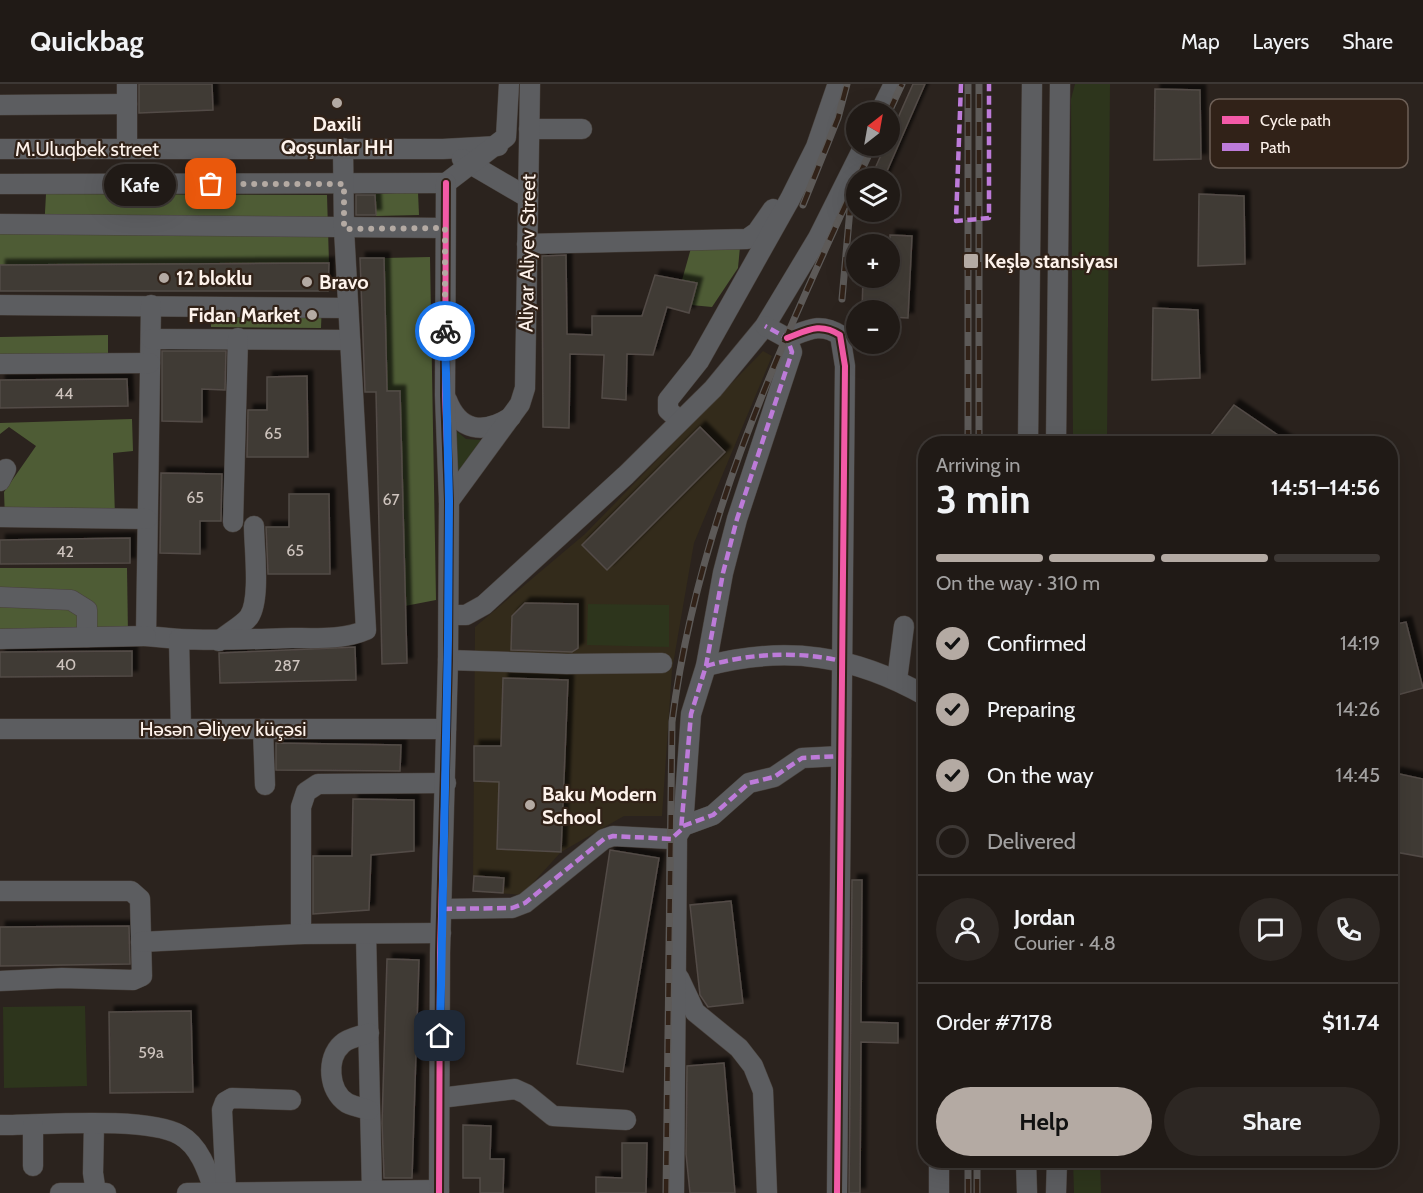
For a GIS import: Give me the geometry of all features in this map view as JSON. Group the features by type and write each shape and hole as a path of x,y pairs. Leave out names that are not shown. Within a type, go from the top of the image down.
{"street":[{"path":"127,84 127,149"},
{"path":"187,1193 372,1189 439,1191 441,933 448,660 449,501 445,395 446,183 498,146 506,137 509,84"},
{"name":"Aliyar Aliyev Street","path":"449,501 520,404 525,388 530,84"},
{"path":"885,102 894,84"},
{"path":"1028,436 1032,84"},
{"path":"1056,436 1060,84"},
{"path":"680,421 668,410 668,400 699,361 790,199 816,147 837,86"},
{"path":"0,105 127,104"},
{"path":"529,129 582,129"},
{"name":"M.Uluqbek street","path":"0,149 498,146"},
{"path":"0,639 146,636 219,641 323,637 357,634 366,630 344,229 343,148"},
{"path":"444,148 527,197"},
{"path":"448,615 466,615 484,605 626,475 712,388 765,326 818,238 859,156"},
{"name":"M.Uluqbek street","path":"0,184 446,183"},
{"path":"527,244 747,239 757,232 779,201 790,199"},
{"path":"0,224 344,229 445,228"},
{"path":"0,305 151,304 348,308"},
{"path":"146,636 151,304"},
{"path":"674,1193 680,831 690,714 706,666 723,573 737,519 792,352 787,338 765,326"},
{"path":"787,338 811,329 828,327 840,335 843,346 842,756 837,1193"},
{"path":"233,522 237,338"},
{"path":"151,339 350,340"},
{"path":"0,364 150,363"},
{"path":"445,395 453,416 463,425 490,427 511,417"},
{"path":"0,517 147,519"},
{"path":"219,641 249,617 253,606 255,591 254,526"},
{"path":"0,597 71,600 87,610 87,637"},
{"path":"897,680 904,626"},
{"path":"179,639 181,729"},
{"path":"706,666 753,655 776,653 808,655 842,661 897,680 918,692"},
{"path":"448,660 567,664 662,663"},
{"name":"Həsən Əliyev küçəsi","path":"0,729 447,729"},
{"path":"263,729 265,785"},
{"path":"443,909 512,908 525,903 604,838 613,836 671,839 680,831 713,815 749,783 774,777 802,758 842,756"},
{"path":"301,934 302,807 306,792 318,784 446,783"},
{"path":"0,891 131,891 140,898 142,976 138,980 62,978 0,981"},
{"path":"141,942 301,934 441,933"},
{"path":"366,934 372,1189"},
{"path":"676,973 695,1012 739,1048 753,1066 763,1091 767,1193"},
{"path":"369,1033 342,1043 331,1060 333,1086 338,1094 346,1102 369,1110"},
{"path":"440,1098 515,1089 526,1094 553,1116 626,1120"},
{"path":"220,1192 222,1110 225,1102 232,1098 291,1100"},
{"path":"94,1124 93,1173 96,1193"},
{"path":"0,1125 137,1124 160,1128 181,1135 206,1163 220,1192"},
{"path":"33,1125 33,1166"},
{"path":"939,1168 939,1193"},
{"path":"1026,1168 1027,1193"},
{"path":"1056,1193 1057,1168"},
{"path":"60,1193 106,1193"}],"shaded area":[{"path":"763,351 772,356 694,543 672,670 662,816 624,816 561,852 522,895 473,891 475,627 585,534"}],"green space":[{"path":"1075,84 1110,84 1107,436 1073,436 1071,99"},
{"path":"418,192 419,215 376,216 375,194"},
{"path":"46,194 327,195 329,263 0,265 0,229 44,230"},
{"path":"740,247 738,268 712,307 691,305 682,280 691,248"},
{"path":"430,257 436,600 405,606 400,392 387,391 384,258"},
{"path":"322,301 321,328 211,327 210,302"},
{"path":"108,335 108,362 0,362 0,337"},
{"path":"132,419 133,451 113,453 115,516 5,519 4,492 36,446 9,427 0,434 0,423"},
{"path":"454,429 466,439 481,440 454,479"},
{"path":"0,568 127,568 128,635 0,634"},
{"path":"588,604 669,605 669,647 587,645"},
{"path":"85,1006 87,1086 4,1088 3,1007"},
{"path":"1073,1168 1100,1168 1101,1193 1074,1193"}],"building":[{"path":"139,84 212,84 213,110 139,113"},
{"path":"913,84 925,84 900,141 900,113"},
{"path":"1155,89 1200,90 1201,159 1154,160"},
{"path":"881,156 894,156 888,168 875,168"},
{"path":"1199,194 1244,196 1245,264 1198,266"},
{"path":"356,195 375,195 376,215 356,215"},
{"path":"900,235 912,236 908,318 900,318 900,300 862,300 863,288 900,288"},
{"path":"566,255 567,334 592,335 592,316 642,316 655,275 697,283 689,313 667,307 653,355 627,354 626,400 602,398 604,355 570,354 569,428 543,427 542,256"},
{"path":"360,258 384,258 387,391 400,391 407,663 382,664 376,392 365,392"},
{"name":"12 bloklu","path":"329,263 328,291 0,291 0,265"},
{"path":"1153,308 1198,310 1200,378 1152,380"},
{"path":"162,351 226,351 225,390 202,389 202,422 162,421"},
{"path":"307,376 308,457 247,457 248,410 267,410 267,377"},
{"path":"127,379 128,406 0,408 0,380"},
{"path":"1234,405 1279,436 1210,436"},
{"path":"700,427 725,452 607,570 582,545"},
{"path":"161,473 222,474 221,521 200,521 200,554 160,553"},
{"path":"289,494 329,494 330,574 268,574 266,527 289,527"},
{"path":"130,538 130,563 0,564 0,540"},
{"path":"525,603 578,604 578,648 572,652 511,650 512,616"},
{"path":"1406,622 1423,688 1398,695 1398,624"},
{"path":"355,647 356,680 220,683 219,653"},
{"path":"132,651 132,676 0,677 0,652"},
{"name":"Baku Modern School","path":"503,678 568,680 561,852 497,849 499,782 474,781 474,746 501,746"},
{"path":"276,743 401,745 400,771 276,770"},
{"path":"1398,774 1423,779 1423,857 1398,852"},
{"path":"353,799 414,800 414,851 371,855 369,910 313,914 313,856 352,856"},
{"path":"610,850 659,858 623,1072 577,1064"},
{"path":"474,876 504,878 503,893 473,891"},
{"path":"852,880 862,880 861,1022 898,1023 898,1043 861,1042 860,1193 849,1193"},
{"path":"731,901 743,1003 708,1007 700,995 690,905"},
{"path":"129,926 130,964 0,966 0,927"},
{"path":"387,959 419,960 412,1178 384,1178 382,1123"},
{"path":"191,1011 193,1092 110,1093 109,1012"},
{"path":"724,1063 735,1193 690,1193 686,1154 687,1066"},
{"path":"463,1125 491,1126 490,1159 504,1159 503,1193 480,1193 480,1178 463,1178"},
{"path":"622,1143 647,1143 646,1193 596,1193 596,1177 622,1178"}],"railway":[{"path":"803,205 838,118 847,84"},
{"path":"894,102 902,84"},
{"path":"968,84 968,436"},
{"path":"979,84 979,436"},
{"path":"863,168 868,156"},
{"path":"666,1193 672,722 684,650 700,580 743,445 797,313 846,204"},
{"path":"842,299 849,222"},
{"path":"968,1168 968,1193"},
{"path":"977,1168 977,1193"}],"marked path":[{"path":"961,84 956,221 989,218 989,84"},
{"path":"443,909 512,908 525,903 604,839 613,836 671,839 681,830 691,714 706,666 723,573 737,519 792,352 787,338 765,326"},
{"path":"706,666 740,658 774,655 808,656 842,661"},
{"path":"683,826 713,815 749,783 774,777 802,758 841,756"}],"cycle path":[{"path":"439,1193 440,953 448,660 449,501 445,395 446,183"},
{"path":"787,338 820,328 833,331 840,335 845,366 837,1193"}],"way so far":[{"path":"211,184 344,184 344,229 445,228 445,331"}],"place":[{"name":"Daxili Qoşunlar HH","path":"337,103"},
{"name":"Kafe","path":"211,184"},
{"name":"Keşlə stansiyası","path":"971,261"},
{"name":"12 bloklu","path":"164,278"},
{"name":"Bravo","path":"307,282"},
{"name":"Fidan Market","path":"312,315"},
{"name":"Baku Modern School","path":"530,805"}],"route":[{"path":"440,1036 449,501 445,331"}]}
